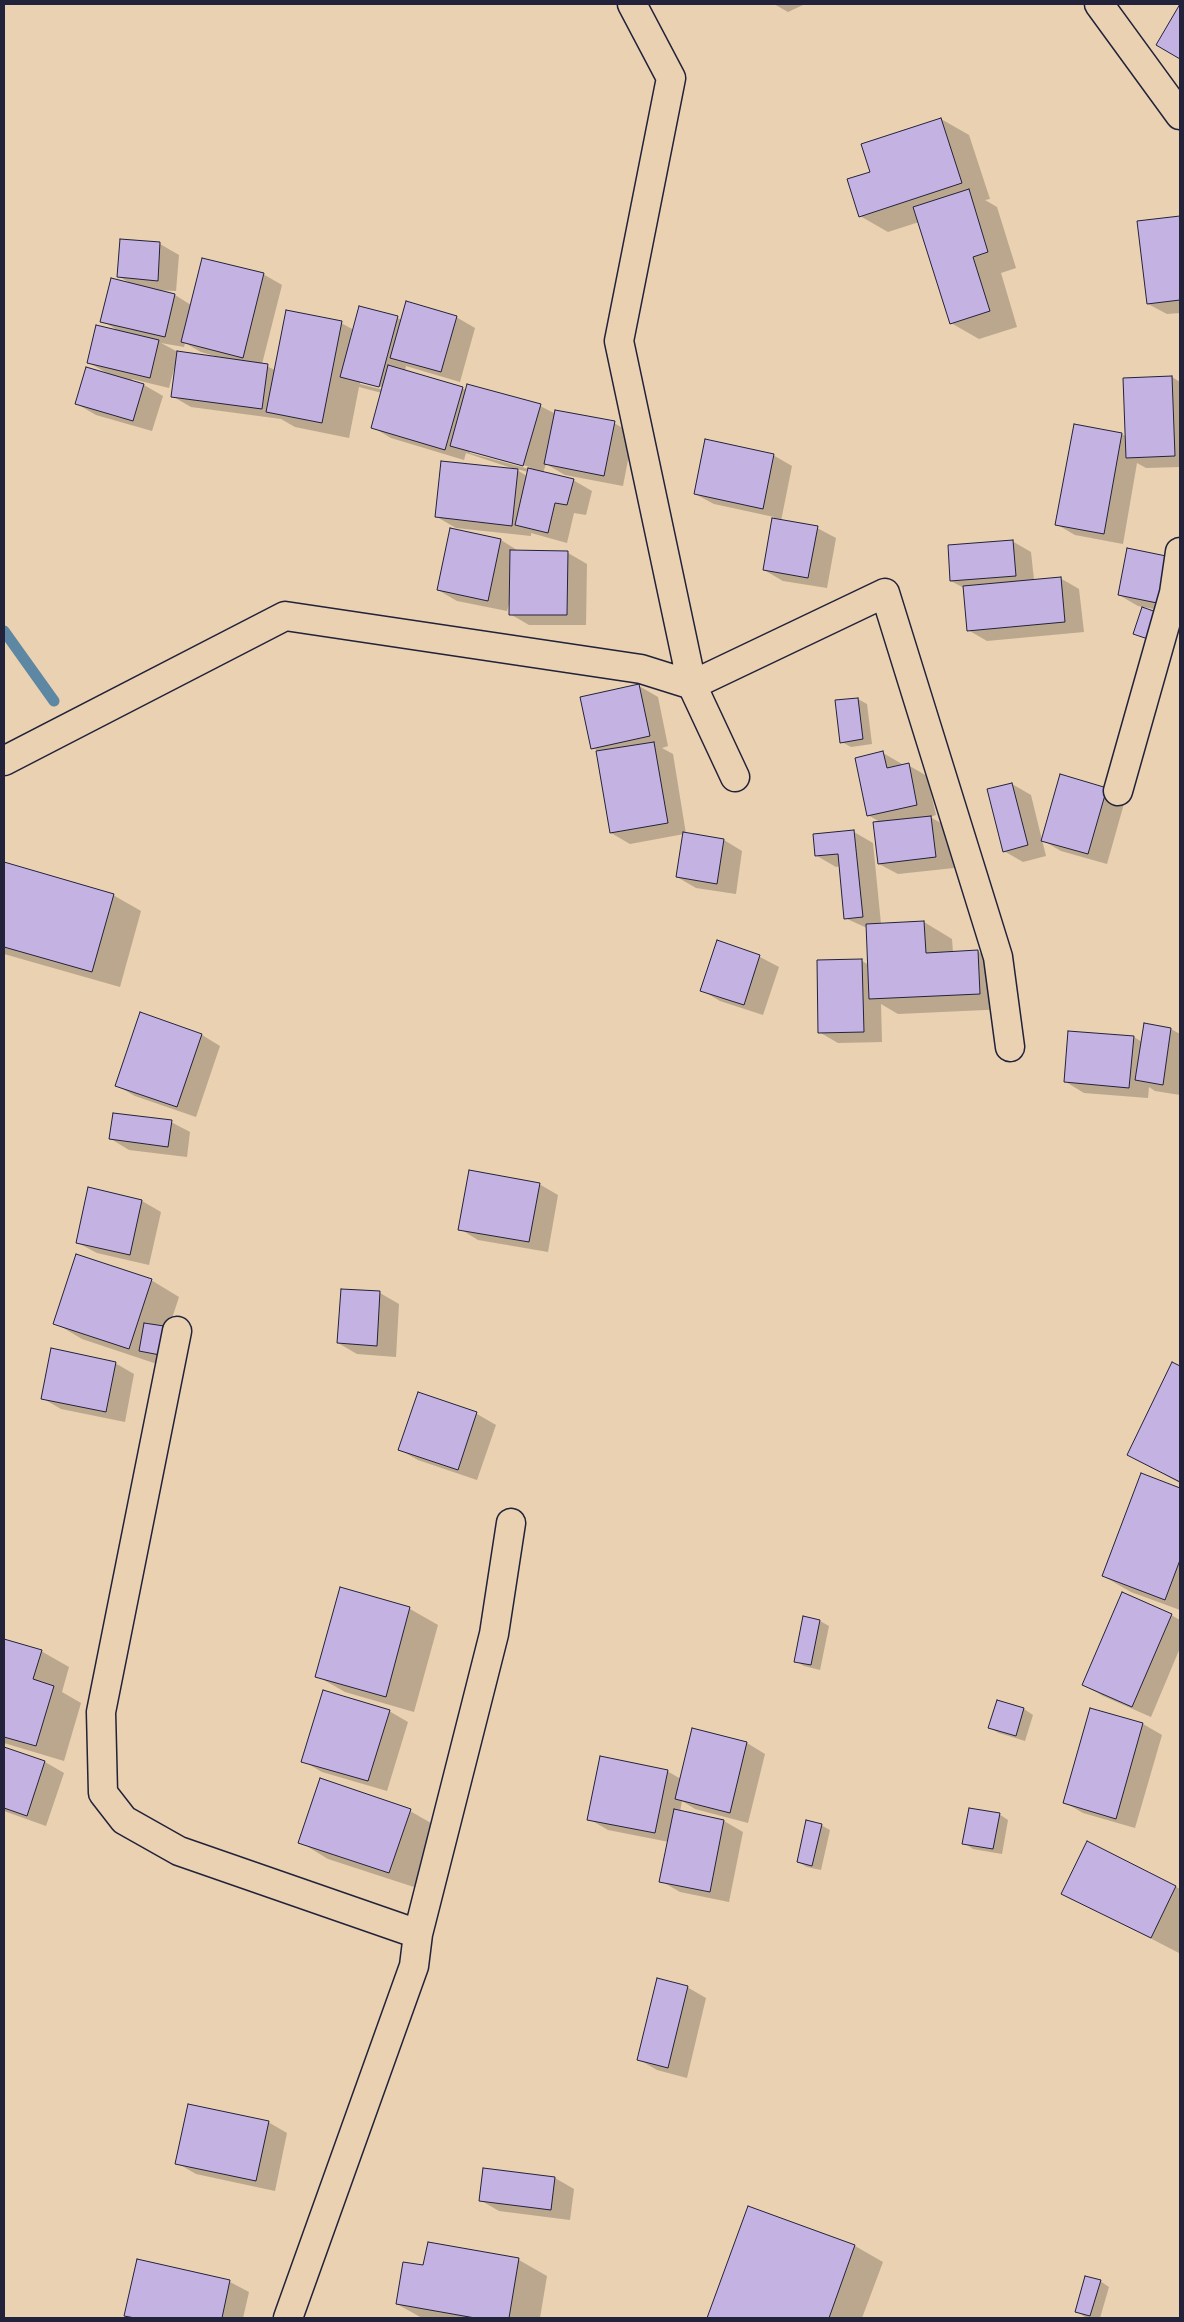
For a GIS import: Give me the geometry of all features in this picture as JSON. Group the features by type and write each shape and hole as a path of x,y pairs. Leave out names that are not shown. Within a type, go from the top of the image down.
{"street":[{"path":"632,4 671,78 619,341 692,685 735,777"},
{"path":"1099,4 1180,115"},
{"path":"1118,791 1174,592 1180,552"},
{"path":"4,761 286,616 641,670 692,685 885,593 998,958 1010,1047"},
{"path":"177,1331 101,1712 103,1793 124,1820 179,1851 418,1934"},
{"path":"288,2318 414,1966 418,1934 494,1634 511,1523"}],"building":[{"path":"1180,4 1180,59 1156,45"},
{"path":"941,118 962,183 859,217 847,179 870,172 861,144"},
{"path":"969,189 988,252 973,257 990,311 950,324 913,207"},
{"path":"1180,216 1180,300 1147,304 1137,221"},
{"path":"120,239 160,242 158,281 117,277"},
{"path":"202,258 264,273 243,358 181,342"},
{"path":"111,278 175,294 165,337 100,322"},
{"path":"406,301 457,316 441,372 390,358"},
{"path":"359,306 398,316 379,387 340,377"},
{"path":"286,310 342,321 322,423 266,412"},
{"path":"96,325 159,340 150,378 87,363"},
{"path":"177,351 268,364 262,409 171,397"},
{"path":"388,365 463,387 445,450 371,428"},
{"path":"86,367 144,384 133,421 75,404"},
{"path":"1172,376 1175,456 1126,458 1123,378"},
{"path":"467,384 541,404 523,466 450,446"},
{"path":"555,410 615,421 604,476 544,464"},
{"path":"1074,424 1122,433 1104,534 1055,525"},
{"path":"705,439 774,454 763,509 694,494"},
{"path":"441,461 518,469 512,526 435,517"},
{"path":"528,468 574,479 567,505 555,503 548,533 515,525"},
{"path":"772,518 818,526 808,578 763,570"},
{"path":"450,528 501,539 488,601 437,590"},
{"path":"1013,540 1016,576 950,581 948,545"},
{"path":"1127,548 1171,557 1162,604 1118,595"},
{"path":"510,550 568,551 567,615 509,615"},
{"path":"1061,577 1065,622 967,631 963,586"},
{"path":"1142,607 1162,614 1154,641 1133,634"},
{"path":"639,684 650,736 591,749 580,697"},
{"path":"858,698 863,739 840,743 835,700"},
{"path":"654,742 668,823 610,833 596,751"},
{"path":"883,751 887,768 909,763 917,805 867,816 855,758"},
{"path":"1060,774 1107,788 1088,854 1041,841"},
{"path":"1012,783 1028,845 1003,852 987,789"},
{"path":"931,816 936,857 878,864 873,822"},
{"path":"854,830 863,917 844,919 838,854 815,856 813,834"},
{"path":"683,832 724,839 717,884 676,877"},
{"path":"4,862 114,894 92,972 4,947"},
{"path":"924,921 926,953 978,950 980,994 869,999 866,924"},
{"path":"717,940 760,955 744,1005 700,991"},
{"path":"862,959 864,1032 818,1033 817,960"},
{"path":"140,1012 202,1034 177,1107 115,1086"},
{"path":"1144,1023 1171,1028 1163,1085 1135,1080"},
{"path":"1068,1031 1134,1036 1129,1088 1064,1082"},
{"path":"113,1113 172,1120 168,1147 109,1139"},
{"path":"469,1170 540,1183 529,1242 458,1230"},
{"path":"88,1187 142,1200 130,1255 76,1243"},
{"path":"76,1254 152,1279 129,1349 53,1324"},
{"path":"341,1289 380,1291 377,1346 337,1343"},
{"path":"144,1323 164,1326 160,1355 139,1351"},
{"path":"51,1348 116,1362 106,1412 41,1399"},
{"path":"1172,1362 1180,1366 1180,1482 1127,1455"},
{"path":"418,1392 477,1412 458,1470 398,1450"},
{"path":"1141,1473 1180,1488 1180,1560 1165,1600 1102,1576"},
{"path":"340,1587 410,1607 386,1697 315,1677"},
{"path":"1122,1592 1172,1614 1132,1707 1082,1685"},
{"path":"803,1616 820,1620 811,1665 794,1662"},
{"path":"4,1639 42,1650 33,1679 54,1686 36,1746 4,1737"},
{"path":"323,1690 390,1710 368,1781 301,1762"},
{"path":"997,1700 1024,1708 1016,1736 988,1728"},
{"path":"1090,1708 1143,1723 1116,1819 1063,1803"},
{"path":"692,1728 747,1742 730,1813 675,1799"},
{"path":"4,1747 45,1761 27,1816 4,1808"},
{"path":"600,1756 668,1770 655,1833 587,1820"},
{"path":"320,1778 411,1809 389,1873 298,1843"},
{"path":"969,1808 1000,1813 993,1849 962,1844"},
{"path":"674,1809 724,1820 710,1892 659,1882"},
{"path":"806,1820 822,1824 812,1866 797,1862"},
{"path":"1087,1841 1176,1886 1151,1938 1061,1894"},
{"path":"657,1978 688,1986 668,2068 637,2060"},
{"path":"188,2104 269,2121 256,2181 175,2164"},
{"path":"483,2168 555,2177 551,2210 479,2201"},
{"path":"748,2206 855,2245 829,2318 707,2318"},
{"path":"428,2242 519,2258 509,2318 475,2318 396,2304 403,2262 423,2265"},
{"path":"137,2259 230,2280 222,2318 135,2318 124,2316"},
{"path":"1085,2276 1101,2280 1090,2316 1075,2312"}],"waterway":[{"path":"4,631 54,701"}]}
